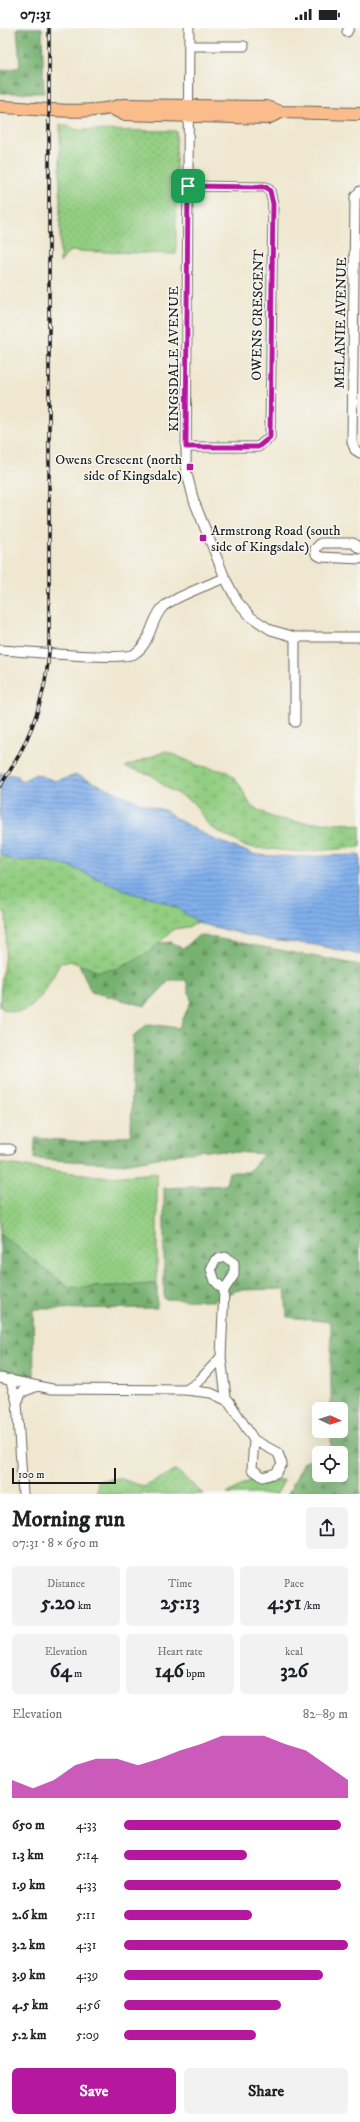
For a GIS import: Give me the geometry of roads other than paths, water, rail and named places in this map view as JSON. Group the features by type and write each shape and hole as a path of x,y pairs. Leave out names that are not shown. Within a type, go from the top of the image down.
{"main road":[{"path":"0,107 49,110 111,108 123,114 267,107 281,112 360,114"}],"street":[{"name":"KINGSDALE AVENUE","path":"189,28 186,470 194,501 225,578 237,601 251,617 271,630 295,637 360,637"},
{"path":"189,46 244,46"},
{"name":"OWENS CRESCENT","path":"186,447 258,447 270,437 273,204 270,191 266,187 188,186"},
{"name":"MELANIE AVENUE","path":"360,191 355,197 358,291 352,442 355,450 360,453"},
{"path":"360,549 353,543 321,543 315,549 316,554 321,557 360,559"},
{"path":"0,650 100,656 132,655 144,645 162,607 173,600 225,578"},
{"path":"294,722 295,637"},
{"path":"0,1149 10,1150"},
{"path":"224,1290 221,1357 226,1397 254,1440"},
{"path":"186,1390 198,1382 221,1357"},
{"path":"0,1378 52,1389 186,1390 211,1393 230,1402"},
{"path":"10,1379 17,1402 23,1494"},
{"path":"17,1402 22,1392 38,1386"}],"water":[{"path":"0,773 18,776 20,782 36,774 55,781 77,775 143,804 167,811 175,818 215,840 256,855 293,857 360,855 360,955 316,945 268,940 202,924 177,908 156,899 131,893 71,867 41,860 14,861 0,854"}],"railway":[{"path":"0,786 19,755 34,722 44,688 49,652 49,28"}],"place":[{"name":"Owens Crescent (north side of Kingsdale)","path":"190,467"},
{"name":"Armstrong Road (south side of Kingsdale)","path":"203,538"}]}
